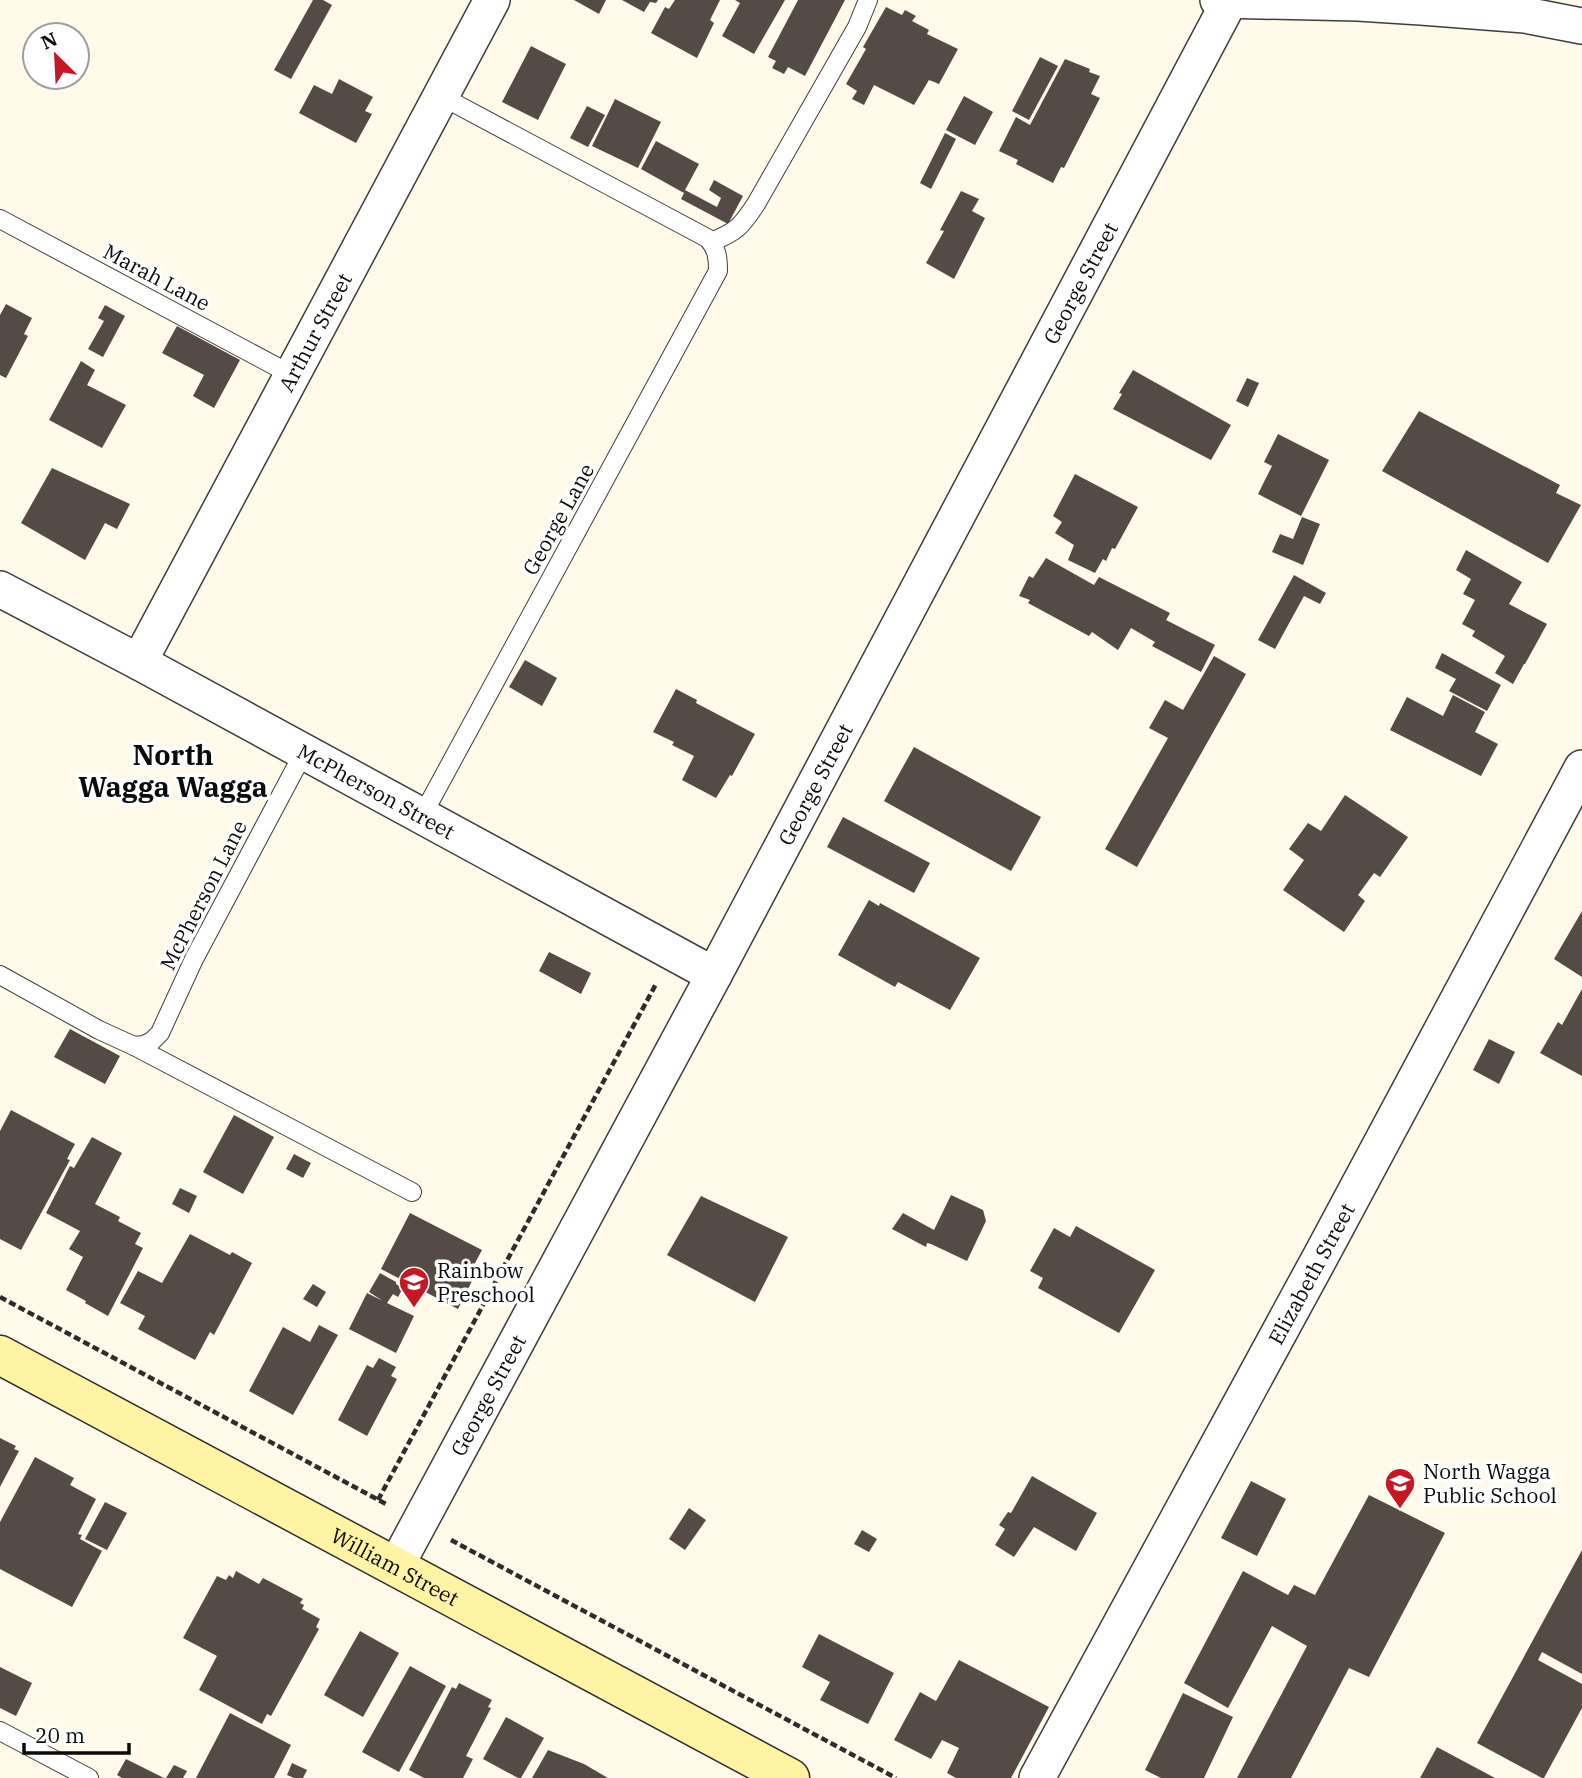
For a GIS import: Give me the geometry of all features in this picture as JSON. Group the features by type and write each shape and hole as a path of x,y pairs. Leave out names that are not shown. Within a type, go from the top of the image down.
{"street":[{"name":"Arthur Street","path":"139,662 492,0"},
{"path":"1218,0 1420,3 1525,15 1582,26"},
{"name":"George Street","path":"396,1566 714,975 1230,1"},
{"name":"McPherson Street","path":"0,589 714,975"},
{"name":"Elizabeth Street","path":"1037,1778 1582,768"},
{"name":"William Street","path":"0,1355 790,1778"}],"lane":[{"path":"441,96 680,223 710,242 732,233 756,204 857,27 868,0"},
{"name":"Marah Lane","path":"0,219 292,374"},
{"name":"George Lane","path":"422,816 718,271 718,257 710,242"},
{"name":"McPherson Lane","path":"134,1046 144,1045 160,1033 194,959 304,752"},
{"path":"0,975 99,1030 412,1192"},
{"path":"0,1731 89,1778"}],"path":[{"path":"378,1500 647,998 674,953"}],"building":[{"path":"313,0 323,0 332,5 291,79 274,70"},
{"path":"574,0 606,0 599,14"},
{"path":"622,0 658,0 656,3 650,2 644,12"},
{"path":"675,0 720,0 710,20 714,23 697,58 651,33 665,7 669,9"},
{"path":"735,0 785,0 754,54 722,36 740,3"},
{"path":"798,0 845,0 805,76 788,67 784,74 772,68 776,61 768,57"},
{"path":"886,7 902,15 905,10 916,16 912,21 929,30 927,34 958,49 939,84 929,80 914,105 874,85 864,105 852,99 857,91 846,84"},
{"path":"531,46 566,64 538,120 502,102"},
{"path":"1040,57 1058,66 1029,120 1012,111"},
{"path":"1065,59 1100,76 1091,94 1100,98 1064,168 1061,167 1053,183 1016,164 1018,160 999,151 1016,117 1030,125"},
{"path":"339,79 373,97 365,111 372,114 356,143 299,113 314,85 332,94"},
{"path":"964,96 993,112 975,145 946,130"},
{"path":"615,99 661,122 638,168 592,146"},
{"path":"587,106 605,115 588,147 570,138"},
{"path":"945,133 956,139 931,189 920,183"},
{"path":"656,141 699,164 685,190 717,207 721,198 709,190 714,180 743,196 728,224 681,199 684,193 641,169"},
{"path":"961,191 979,199 972,211 985,218 954,279 926,263 944,231 940,230"},
{"path":"6,304 32,318 24,334 28,336 6,378 0,375 0,315"},
{"path":"105,305 125,316 103,357 88,349 104,321 98,318"},
{"path":"177,326 240,360 214,408 193,396 204,375 162,353"},
{"path":"81,361 95,370 87,385 126,405 102,448 49,420"},
{"path":"1133,370 1231,425 1211,460 1113,409"},
{"path":"1247,378 1259,383 1248,407 1236,401"},
{"path":"1419,411 1560,485 1556,493 1581,505 1548,563 1382,471"},
{"path":"1278,434 1329,460 1301,516 1258,494 1272,466 1264,462"},
{"path":"52,468 130,504 117,529 105,523 85,560 21,523"},
{"path":"1075,474 1138,507 1115,549 1112,548 1106,561 1103,559 1095,573 1068,560 1074,545 1055,533 1062,522 1053,516"},
{"path":"1302,517 1320,524 1303,565 1272,552 1280,534 1293,539"},
{"path":"1466,550 1522,582 1509,604 1547,624 1513,684 1495,673 1505,656 1472,636 1475,631 1462,624 1475,600 1463,594 1471,579 1456,570"},
{"path":"1046,558 1094,585 1099,577 1170,613 1166,620 1215,645 1201,672 1152,646 1155,642 1131,628 1118,650 1092,632 1089,636 1028,603 1030,600 1019,596 1029,576 1033,578"},
{"path":"1294,575 1326,593 1320,604 1304,596 1275,649 1258,640"},
{"path":"1442,653 1501,685 1487,711 1449,691 1456,679 1435,668"},
{"path":"1214,656 1246,674 1137,867 1105,849 1168,738 1149,728 1165,700 1183,710"},
{"path":"525,660 557,678 542,706 509,687"},
{"path":"676,689 697,700 696,703 755,734 732,776 730,775 716,798 682,780 694,756 653,732"},
{"path":"1453,695 1485,712 1475,732 1498,744 1481,776 1390,730 1407,697 1443,716"},
{"path":"914,747 1041,817 1011,871 884,801"},
{"path":"1345,795 1408,837 1380,877 1374,873 1358,895 1365,901 1344,932 1283,890 1304,860 1289,849 1308,823 1321,831"},
{"path":"843,817 930,863 914,893 827,847"},
{"path":"869,900 879,906 880,903 980,958 950,1010 898,982 895,987 838,955"},
{"path":"1582,911 1582,977 1554,959"},
{"path":"549,952 591,973 581,994 539,971"},
{"path":"1582,989 1582,1076 1540,1053 1558,1022 1562,1025"},
{"path":"70,1029 120,1056 105,1084 54,1057"},
{"path":"1489,1039 1515,1052 1499,1084 1473,1070"},
{"path":"11,1110 75,1144 67,1159 70,1160 21,1250 0,1239 0,1131"},
{"path":"234,1115 274,1137 243,1194 203,1172"},
{"path":"92,1137 122,1153 95,1204 120,1217 118,1221 141,1233 135,1244 143,1248 108,1316 66,1290 83,1257 69,1249 80,1231 46,1213 70,1166 74,1168"},
{"path":"294,1154 311,1163 303,1178 286,1169"},
{"path":"180,1188 197,1196 189,1213 172,1204"},
{"path":"951,1195 983,1210 986,1221 967,1261 931,1244 927,1243 926,1247 892,1229 903,1213 934,1230"},
{"path":"701,1196 788,1237 755,1302 667,1255"},
{"path":"410,1213 482,1250 474,1265 479,1267 458,1309 381,1269"},
{"path":"1076,1226 1155,1270 1119,1333 1038,1288 1043,1278 1030,1271 1054,1228 1070,1237"},
{"path":"190,1234 252,1263 214,1335 210,1332 195,1360 138,1329 145,1316 120,1303 138,1271 162,1283"},
{"path":"380,1273 403,1288 398,1297 393,1294 387,1303 414,1316 396,1353 349,1329 367,1293 383,1301 369,1292"},
{"path":"313,1284 326,1292 317,1307 303,1299"},
{"path":"319,1325 338,1335 293,1415 249,1391 283,1327 310,1342"},
{"path":"379,1358 396,1367 391,1376 397,1379 367,1436 338,1420 367,1365 373,1368"},
{"path":"0,1438 16,1446 14,1449 19,1451 0,1487"},
{"path":"35,1457 74,1478 70,1485 96,1499 78,1534 82,1535 80,1539 102,1551 72,1607 0,1569 0,1522"},
{"path":"1032,1476 1097,1513 1076,1551 1034,1527 1014,1557 995,1545 1005,1529 999,1525 1008,1512 1011,1513"},
{"path":"1251,1481 1286,1499 1257,1556 1221,1538"},
{"path":"1369,1495 1445,1533 1369,1677 1349,1668 1291,1778 1237,1778 1307,1646 1272,1626 1228,1708 1184,1683 1243,1571 1288,1595 1294,1585 1315,1595"},
{"path":"105,1502 127,1513 107,1550 85,1539"},
{"path":"689,1508 706,1520 685,1550 669,1539"},
{"path":"862,1530 877,1539 869,1552 854,1544"},
{"path":"1582,1550 1582,1674 1542,1652 1538,1660 1582,1684 1582,1708 1542,1778 1477,1743"},
{"path":"236,1571 259,1584 263,1578 303,1599 300,1603 304,1605 302,1609 320,1619 316,1627 319,1629 271,1716 267,1714 262,1724 199,1690 217,1656 183,1638 217,1576 226,1580 229,1575 233,1578"},
{"path":"360,1631 399,1653 363,1717 324,1695"},
{"path":"819,1634 894,1673 868,1724 820,1700 830,1682 802,1667"},
{"path":"959,1660 1049,1707 1011,1778 956,1778 947,1773 959,1748 942,1740 931,1759 894,1740 920,1692 936,1701"},
{"path":"410,1666 446,1686 399,1772 362,1752"},
{"path":"0,1667 32,1683 16,1716 0,1708"},
{"path":"459,1683 492,1700 488,1707 491,1708 466,1756 473,1759 463,1778 424,1778 409,1770 452,1687 456,1689"},
{"path":"1183,1693 1233,1717 1204,1778 1161,1778 1145,1770"},
{"path":"230,1713 291,1745 274,1778 196,1778"},
{"path":"506,1717 544,1738 521,1778 483,1759"},
{"path":"1437,1747 1495,1778 1420,1778"},
{"path":"548,1750 584,1764 608,1778 532,1778"},
{"path":"126,1759 164,1778 122,1778 117,1775"},
{"path":"292,1763 307,1770 303,1778 287,1775"},
{"path":"174,1765 187,1771 183,1778 166,1778"}],"place":[{"name":"Rainbow Preschool","path":"414,1309"},
{"name":"North Wagga Public School","path":"1400,1510"}],"district":[{"name":"North Wagga Wagga","path":"173,770"}]}
